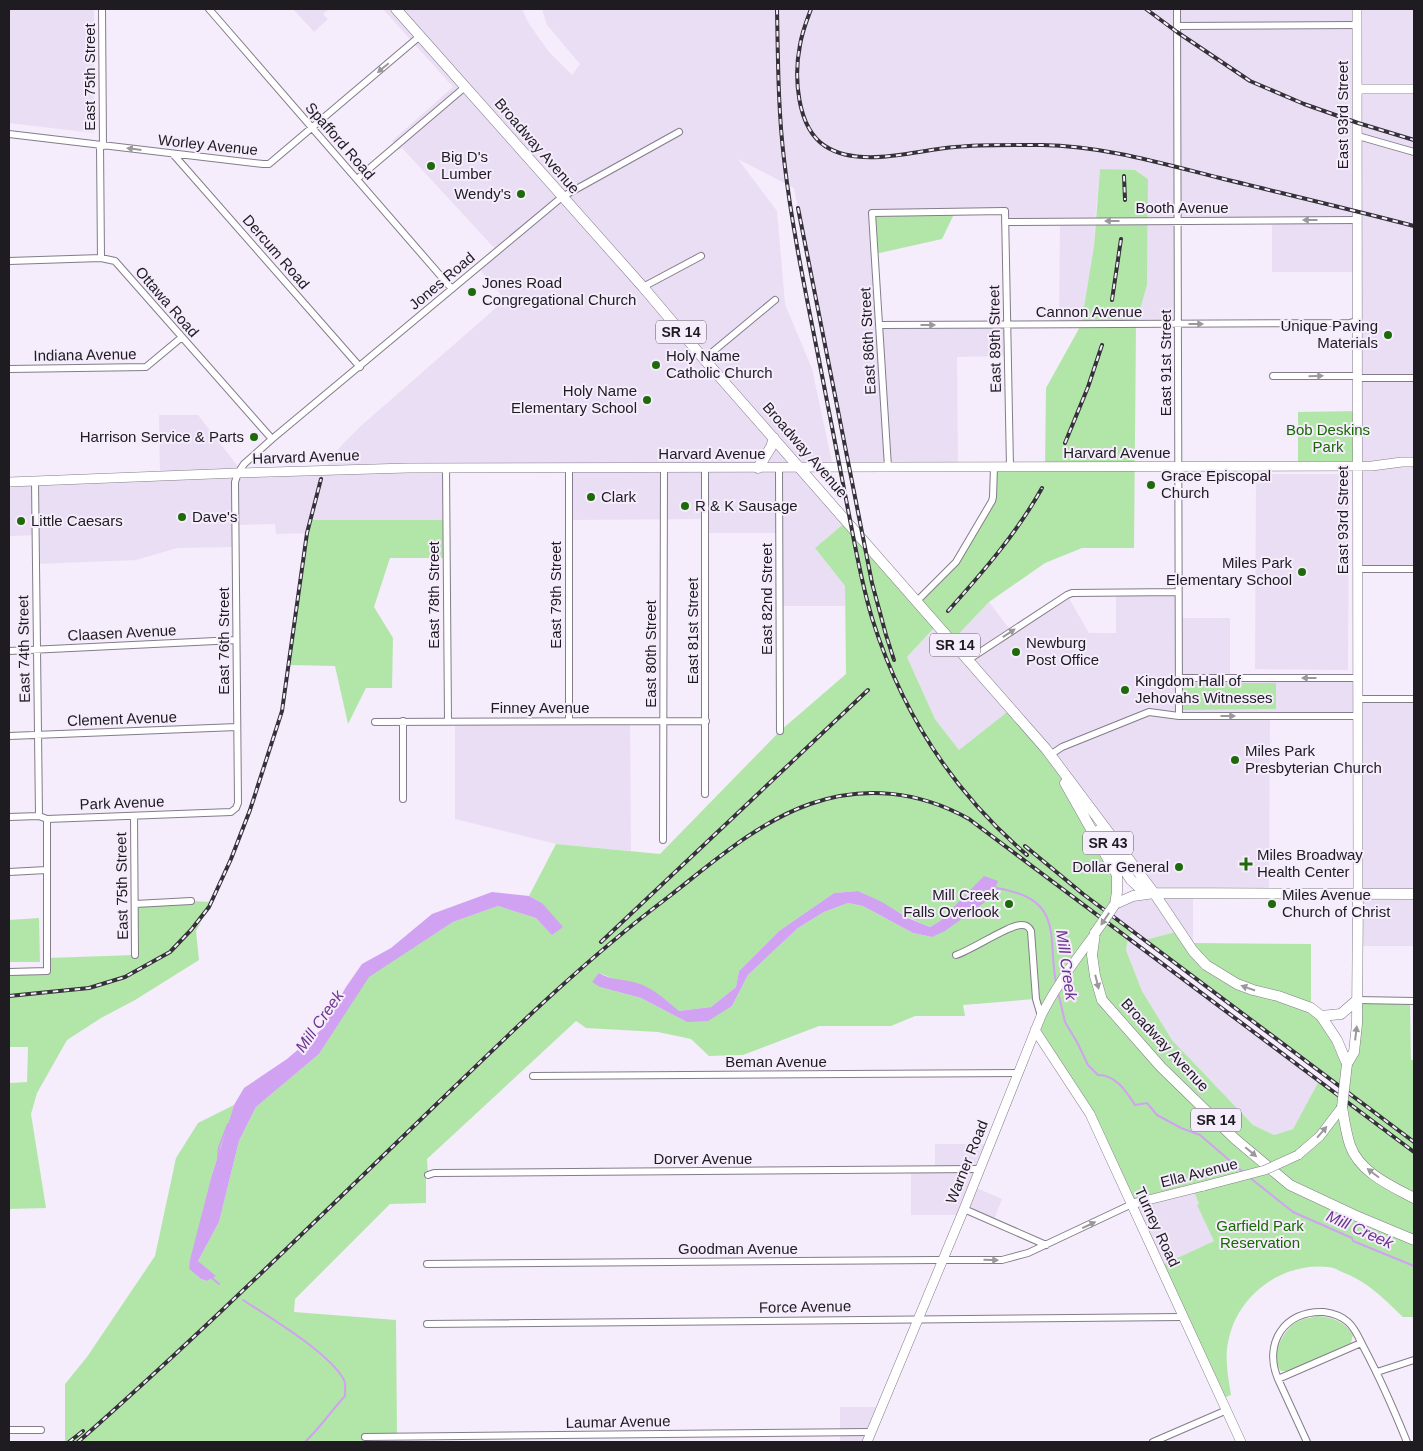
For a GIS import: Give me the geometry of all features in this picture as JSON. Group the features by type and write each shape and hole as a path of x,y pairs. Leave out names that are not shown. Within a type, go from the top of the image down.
{"main road":[{"name":"Broadway Avenue","path":"396,9 643,287 1050,755 1154,893 1193,951 1206,965 1237,984 1295,1001 1311,1008 1321,1016 1337,1040 1347,1064 1342,1107 1350,1146 1360,1163 1392,1187 1414,1198"},
{"name":"East 93rd Street","path":"1347,1064 1354,1052 1358,1000 1357,9"},
{"path":"1358,89 1414,89"},
{"path":"758,468 771,447 774,438"},
{"name":"Harvard Avenue","path":"9,482 238,473 446,468 1358,466 1414,462"},
{"name":"Broadway Avenue","path":"1050,755 1117,875 1118,892 1115,904"},
{"name":"SR 43","path":"1066,785 1096,826 1131,880 1142,890 1154,893 1414,894"},
{"path":"1115,904 1133,896 1154,893"},
{"name":"Warner Road","path":"867,1442 920,1318 1041,1016 1051,995 1115,904"},
{"name":"Broadway Avenue","path":"1095,933 1092,955 1095,976 1102,1000 1162,1067 1235,1139 1290,1184 1354,1215 1414,1240"},
{"path":"1321,1016 1341,1014 1358,1000"},
{"name":"Turney Road","path":"1035,1030 1090,1114 1241,1442"},
{"name":"Ella Avenue","path":"1132,1204 1265,1170 1298,1154 1320,1136 1342,1107"}],"street":[{"name":"East 75th Street","path":"101,258 102,9"},
{"name":"Spafford Road","path":"209,9 452,289"},
{"name":"East 91st Street","path":"1177,9 1179,716"},
{"path":"1177,26 1358,25"},
{"name":"Worley Avenue","path":"9,134 268,164 420,36"},
{"path":"357,179 465,87"},
{"name":"Jones Road","path":"238,473 244,464 272,439 562,196 679,132"},
{"path":"1358,136 1414,152"},
{"name":"Dercum Road","path":"173,154 360,367"},
{"name":"East 86th Street","path":"888,467 872,213 1005,211"},
{"name":"East 89th Street","path":"1005,211 1010,467"},
{"name":"Booth Avenue","path":"1005,222 1358,220"},
{"path":"643,287 701,256"},
{"name":"Ottawa Road","path":"9,261 101,258 115,261 272,439"},
{"path":"704,359 775,300"},
{"name":"Cannon Avenue","path":"879,325 1350,323 1358,321"},
{"name":"Indiana Avenue","path":"9,369 146,367 182,338"},
{"path":"1273,376 1414,378"},
{"path":"917,601 956,562 992,501 994,467"},
{"name":"East 78th Street","path":"446,468 448,721"},
{"name":"East 79th Street","path":"569,468 569,721"},
{"name":"East 80th Street","path":"662,840 664,468"},
{"name":"East 81st Street","path":"705,468 706,794"},
{"name":"East 82nd Street","path":"779,468 780,731"},
{"name":"East 76th Street","path":"236,808 238,803 235,482 238,473"},
{"name":"East 74th Street","path":"35,481 39,816"},
{"path":"1358,570 1414,569"},
{"path":"968,660 1072,593 1178,592"},
{"name":"Claasen Avenue","path":"9,651 236,640"},
{"path":"1179,678 1358,678"},
{"path":"1358,699 1414,699"},
{"path":"1050,755 1062,747 1149,712 1179,716 1358,716"},
{"path":"403,721 403,799"},
{"name":"Finney Avenue","path":"375,722 706,721"},
{"name":"Clement Avenue","path":"9,736 237,727"},
{"name":"Park Avenue","path":"9,817 134,816 231,812 236,808"},
{"name":"East 75th Street","path":"134,816 136,956"},
{"path":"9,972 47,971 47,818"},
{"path":"9,872 46,870"},
{"path":"135,904 190,901"},
{"path":"956,955 968,951 1014,926 1024,924 1029,927 1031,931 1036,999 1041,1016"},
{"path":"1358,1000 1414,1001"},
{"name":"Beman Avenue","path":"533,1076 1019,1073"},
{"name":"Dorver Avenue","path":"428,1175 444,1173 979,1169"},
{"name":"Ella Avenue","path":"1046,1245 1132,1204"},
{"path":"964,1209 1046,1245"},
{"name":"Goodman Avenue","path":"427,1264 1002,1260 1028,1253 1046,1245"},
{"path":"1307,1442 1273,1368 1272,1360 1276,1339 1282,1328 1298,1316 1329,1312 1348,1322 1355,1330 1407,1442"},
{"name":"Force Avenue","path":"427,1324 1183,1317"},
{"path":"1278,1379 1361,1343"},
{"path":"1376,1372 1414,1360"},
{"path":"1153,1442 1226,1410"},
{"path":"9,1430 41,1430"},
{"name":"Laumar Avenue","path":"365,1437 871,1432"}],"shaded area":[{"path":"9,9 94,9 94,133 9,123"},
{"path":"293,9 329,9 323,14 328,19 314,32"},
{"path":"383,9 522,9 529,24 549,52 572,75 580,64 547,25 542,9 1414,9 1414,569 1358,569 1358,272 1272,272 1272,221 1178,221 1179,324 1136,324 1147,285 1148,179 1135,170 1100,170 1094,246 1081,325 1059,325 1060,221 1005,222 1005,212 872,213 879,325 1008,325 1008,356 957,357 958,467 847,467 794,188 738,159 777,211 785,304 812,369 833,467 801,468 847,521 815,548 845,586 845,606 779,606 779,533 705,533 705,519 569,520 569,469 446,468 446,520 310,520 307,533 276,534 275,524 236,525 235,547 177,548 136,560 35,564 35,535 9,536 9,482 160,476 159,415 198,415 240,469 324,470 323,476 332,457 362,425 505,300 478,267 497,251 402,148 399,150 392,141 453,87"},
{"name":"Miles Park Elementary School","path":"1256,474 1349,474 1348,670 1255,669"},
{"path":"1116,592 1178,592 1178,618 1230,618 1230,678 1358,678 1358,699 1414,699 1414,946 1356,946 1358,716 1270,716 1269,894 1193,893 1193,951 1179,931 1145,940 1109,913 1115,904 1154,893 1011,709 959,750 935,719 907,657 938,625 952,641 989,602 1011,631 1067,595 1089,633 1116,633"},
{"path":"455,721 630,721 631,851 556,844 455,819"},
{"path":"984,876 998,881 992,897 945,931 932,937 913,933 863,906 848,903 824,912 798,928 748,975 732,1006 708,1021 687,1022 641,998 600,987 592,982 599,973 643,985 654,991 679,1011 711,1007 736,987 739,971 779,931 834,893 858,891 882,902 908,918 930,927 940,921"},
{"path":"492,892 529,896 542,903 563,927 552,935 536,918 498,906 453,922 369,977 319,1054 256,1107 239,1141 219,1222 198,1261 216,1276 207,1281 201,1279 189,1269 190,1260 211,1178 234,1105 244,1088 287,1059 322,1029 346,987 362,964 391,948 432,914"},
{"path":"1128,938 1319,1081 1293,1129 1274,1135 1253,1125 1172,1040 1142,991 1126,950"},
{"path":"935,1144 989,1144 972,1186 1002,1199 993,1222 964,1209 962,1215 911,1215 911,1170 935,1169"},
{"path":"1193,1189 1214,1241 1160,1266 1132,1204"},
{"path":"840,1407 882,1407 867,1442 840,1442"}],"green space":[{"name":"Garfield Park Reservation","path":"1100,169 1135,170 1148,179 1147,285 1136,324 1134,548 1082,548 1045,563 989,602 952,641 937,625 907,657 935,719 959,750 1011,709 1046,749 1117,875 1109,913 1134,931 1128,938 1126,950 1142,991 1172,1040 1253,1125 1274,1135 1293,1129 1319,1081 1343,1099 1345,1090 1145,940 1179,931 1193,943 1311,944 1311,1008 1347,1063 1357,1000 1410,1001 1411,1060 1414,1060 1414,1317 1403,1317 1382,1297 1360,1281 1334,1268 1311,1267 1295,1270 1280,1276 1265,1284 1253,1295 1242,1308 1234,1322 1227,1352 1231,1395 1221,1399 1160,1266 1214,1241 1197,1205 1199,1204 1193,1189 1132,1204 1090,1114 1035,1030 1041,1015 1035,999 963,1005 965,1016 915,1016 891,1026 819,1026 743,1055 709,1056 691,1039 658,1032 586,1028 576,1021 427,1159 426,1203 390,1204 295,1299 294,1312 396,1320 397,1437 365,1437 362,1442 65,1442 65,1384 87,1357 155,1256 176,1158 198,1123 234,1105 211,1178 189,1269 201,1279 207,1281 215,1276 198,1261 219,1222 239,1141 256,1107 319,1054 368,977 453,922 498,906 536,918 553,935 542,903 529,896 556,844 660,854 780,731 846,674 845,586 815,548 847,521 917,601 956,562 992,501 994,467 1045,467 1046,388 1081,325 1094,246","holes":["858,891 930,927 940,921 950,911 932,937 913,933 863,906 848,903 824,912 798,928 748,975 732,1006 687,1022 641,998 600,987 599,973 663,998 679,1011 711,1007 736,987 739,971 779,931 834,893"]},
{"path":"955,212 942,239 875,254 872,213"},
{"name":"Bob Deskins Park","path":"1358,411 1358,466 1298,466 1298,412"},
{"path":"310,520 446,520 447,558 390,558 374,607 393,638 392,688 366,688 348,724 335,666 288,665"},
{"path":"1182,683 1276,683 1276,709 1182,710"},
{"path":"191,901 211,902 196,931 199,960 67,1040 37,1093 31,1114 46,1208 9,1209 9,1083 27,1082 28,1047 9,1047 9,972 47,971 47,958 135,955 135,904"},
{"path":"39,918 40,962 9,962 9,920"},
{"path":"1317,1316 1333,1319 1347,1327 1353,1335 1351,1343 1289,1371 1281,1371 1276,1359 1279,1345 1286,1332 1295,1323"}],"waterway":[{"name":"Mill Creek","path":"994,888 1017,893 1031,899 1041,908 1047,918 1050,929 1056,982"},
{"name":"Mill Creek","path":"1058,992 1065,1022 1088,1065 1098,1075 1110,1078 1120,1085 1135,1105 1147,1103 1157,1115 1181,1128 1200,1135 1243,1172"},
{"name":"Mill Creek","path":"218,1160 219,1147 228,1124"},
{"name":"Mill Creek","path":"1249,1177 1293,1212 1352,1238 1353,1241 1414,1266"},
{"name":"Mill Creek","path":"212,1278 219,1284"},
{"name":"Mill Creek","path":"243,1300 313,1347 337,1370 344,1380 345,1396 305,1442"}],"railway":[{"path":"777,9 781,122 792,218 856,549 872,618 898,685 914,717 933,748 953,777 976,804 1000,831 1027,855"},
{"path":"811,9 802,35 798,57 799,100 808,126 815,137 825,146 839,153 871,157 987,145 1042,145 1087,148 1153,161 1414,226"},
{"path":"1146,9 1250,81 1304,104 1414,140"},
{"path":"1124,176 1125,200"},
{"path":"798,208 872,583 894,660"},
{"path":"1112,300 1121,239"},
{"path":"1065,443 1088,387 1102,345"},
{"path":"9,996 89,988 125,977 170,952 209,907 231,859 250,810 282,711 307,533 321,479"},
{"path":"948,611 1010,537 1042,488"},
{"path":"601,942 868,690"},
{"path":"78,1442 207,1325 507,1036 601,951 735,845 790,812 830,798 871,793 911,797 931,802 969,819 1414,1152"},
{"path":"1025,846 1083,894 1414,1142"},
{"path":"69,1442 83,1431"}],"place":[{"name":"Big D's Lumber","path":"431,166"},
{"name":"Wendy's","path":"521,194"},
{"name":"Jones Road Congregational Church","path":"472,292"},
{"name":"Unique Paving Materials","path":"1388,335"},
{"name":"Holy Name Catholic Church","path":"656,365"},
{"name":"Holy Name Elementary School","path":"647,400"},
{"name":"Harrison Service & Parts","path":"254,437"},
{"name":"Grace Episcopal Church","path":"1151,485"},
{"name":"Clark","path":"591,497"},
{"name":"R & K Sausage","path":"685,506"},
{"name":"Dave's","path":"182,517"},
{"name":"Little Caesars","path":"21,521"},
{"name":"Miles Park Elementary School","path":"1302,572"},
{"name":"Newburg Post Office","path":"1016,652"},
{"name":"Kingdom Hall of Jehovahs Witnesses","path":"1125,690"},
{"name":"Miles Park Presbyterian Church","path":"1235,760"},
{"name":"Miles Broadway Health Center","path":"1246,864"},
{"name":"Dollar General","path":"1179,867"},
{"name":"Mill Creek Falls Overlook","path":"1009,904"},
{"name":"Miles Avenue Church of Christ","path":"1272,904"}]}
